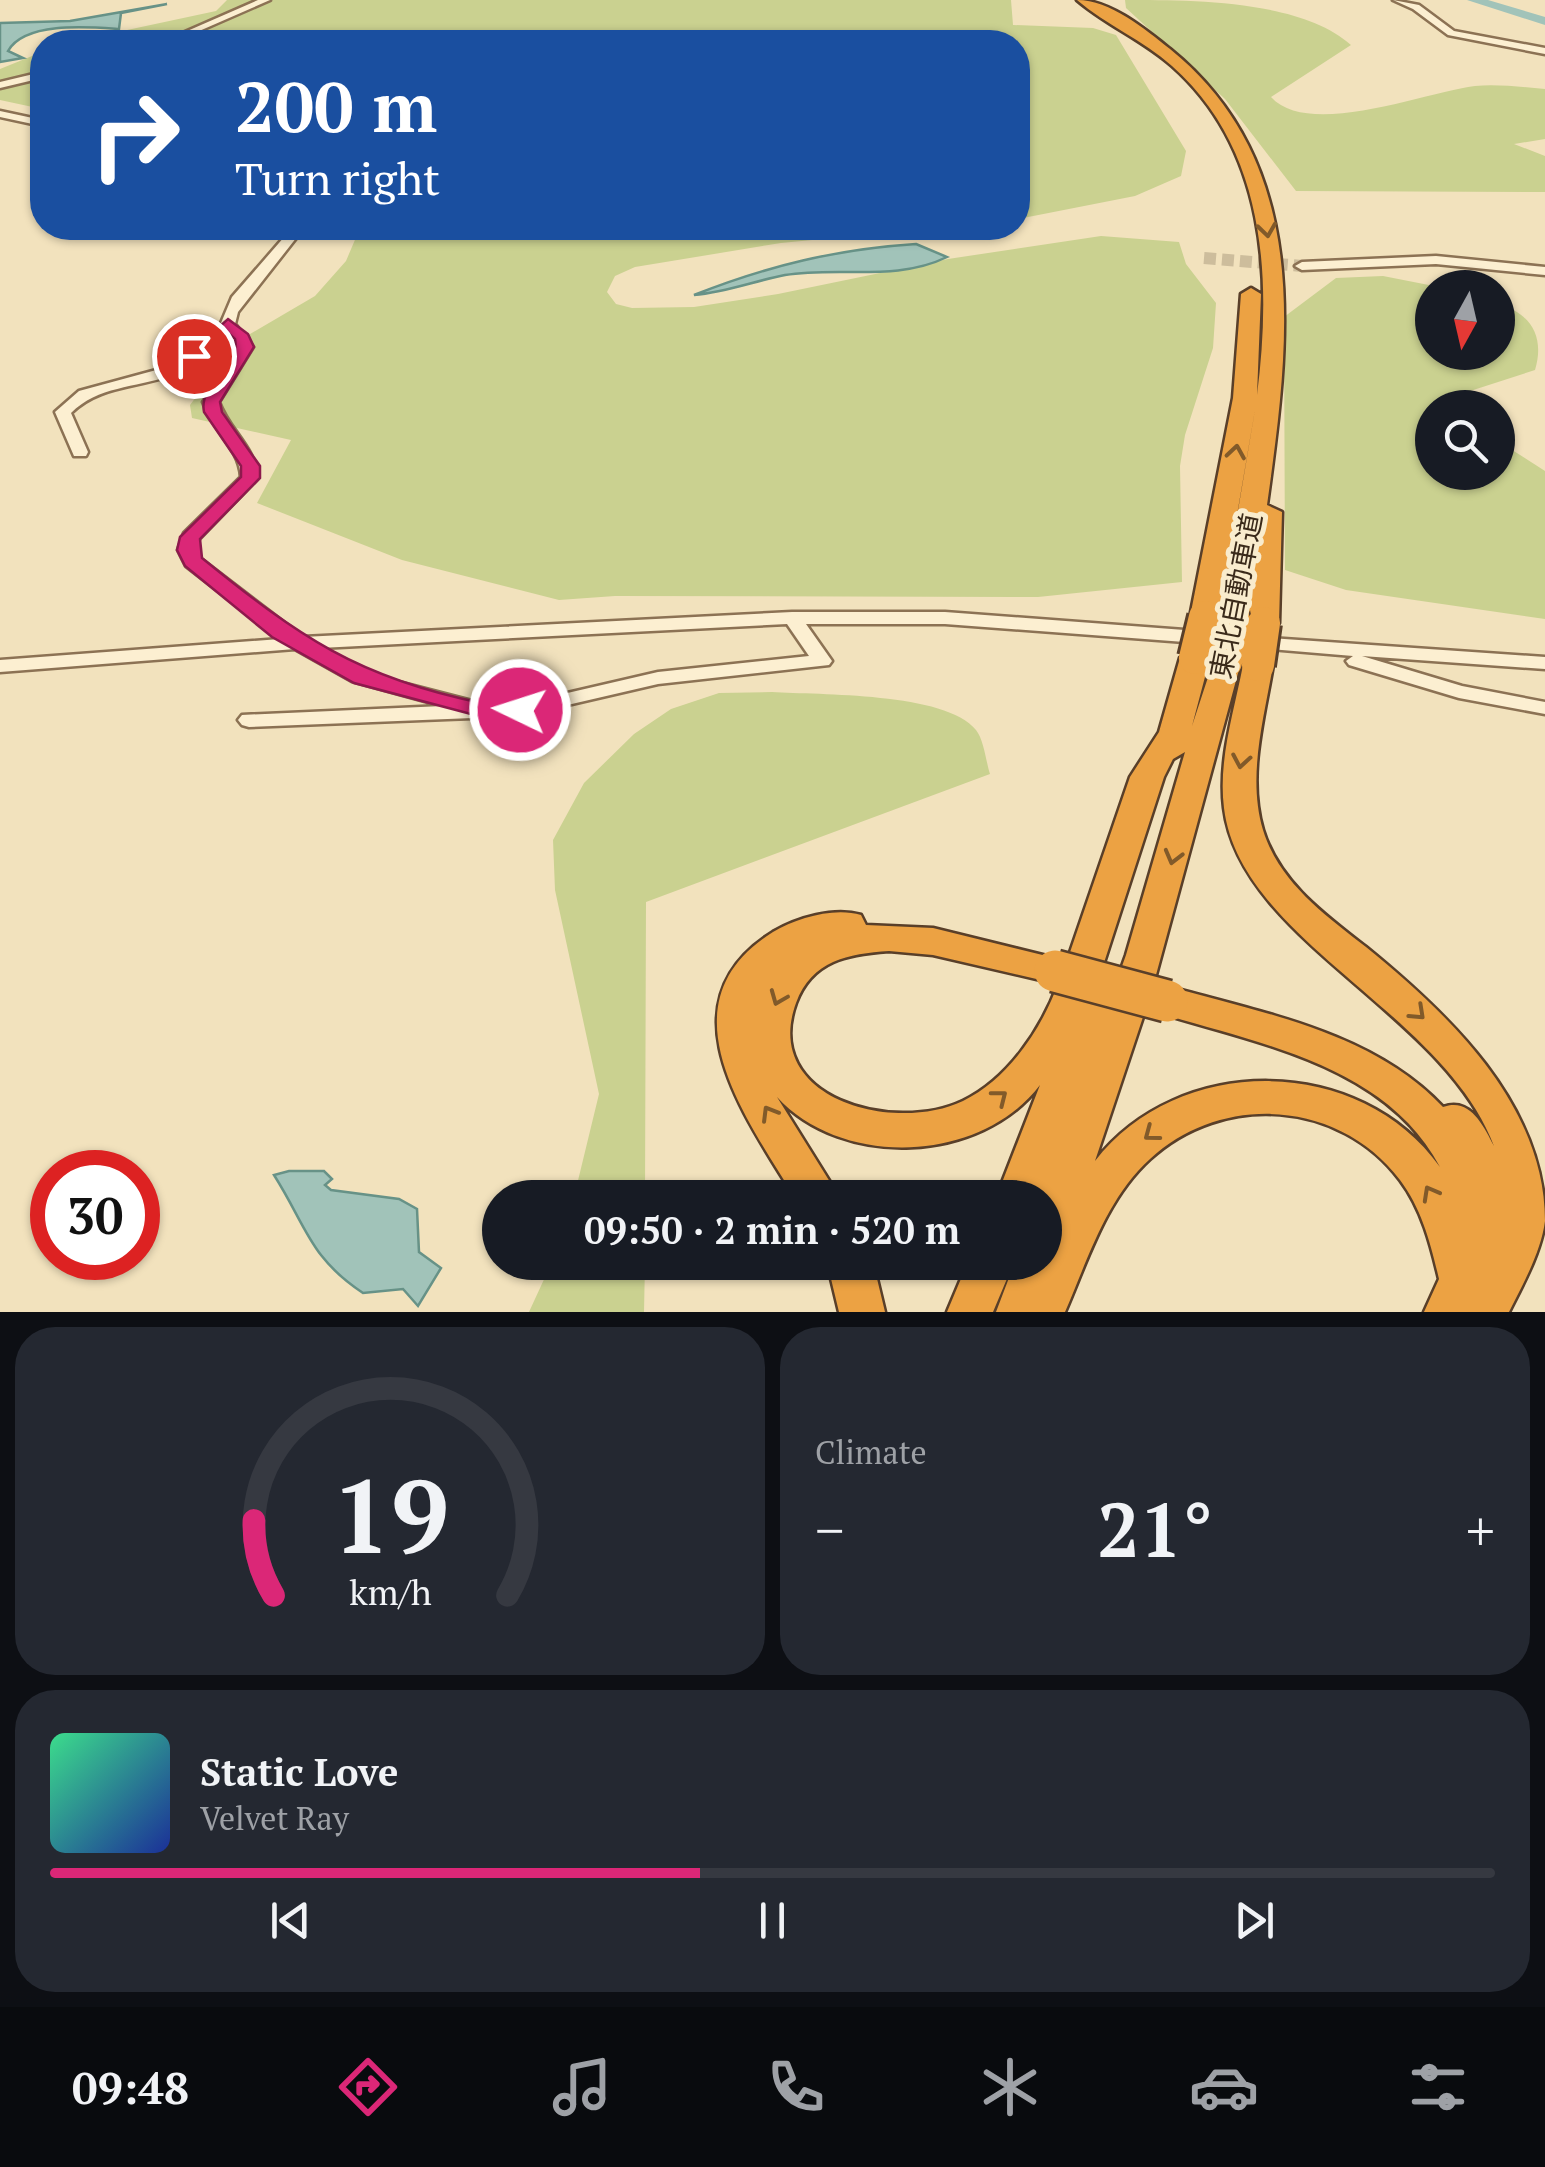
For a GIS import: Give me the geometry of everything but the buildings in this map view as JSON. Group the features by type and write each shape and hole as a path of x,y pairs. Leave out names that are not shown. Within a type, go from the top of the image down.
{"highway":[{"name":"東北自動車道","path":"1062,1195 1145,956 1227,662 1234,620 1251,306 1244,197 1232,155 1198,97 1151,50 1071,0"},
{"path":"1084,0 1140,32 1188,71 1226,116 1248,156 1268,232 1271,307 1267,400 1270,446 1227,662 1247,836 1265,872 1292,907 1456,1048 1508,1126 1523,1176 1524,1217 1508,1266 1465,1303"},
{"name":"東北自動車道","path":"1025,1180 1072,1061 1175,732 1227,662"},
{"path":"1057,964 922,939 890,936 835,943 811,954 780,988 768,1031 770,1049 789,1085 809,1102 827,1114 873,1129 928,1129 989,1106 1022,1080 1068,1010 1147,777 1175,732"},
{"path":"807,1180 745,1073 736,1041 738,1009 762,956 794,936 838,925 894,922 1327,1036 1422,1089 1456,1122 1482,1160 1503,1218 1508,1266"},
{"path":"1168,994 1330,1052 1361,1067 1416,1107 1456,1157 1476,1208 1477,1232 1465,1303"},
{"path":"1042,1312 1083,1219 1134,1147 1168,1121 1199,1105 1239,1095 1323,1104 1383,1136 1404,1154 1434,1198 1452,1237 1465,1303"},
{"path":"854,1280 862,1312"},
{"path":"970,1312 983,1280"},
{"path":"1019,1312 1031,1280"}],"street":[{"path":"195,30 266,0"},
{"path":"1397,0 1416,8 1450,33 1545,51"},
{"path":"0,85 30,78"},
{"path":"0,114 30,120"},
{"path":"80,452 62,412 71,402 100,387 168,372 194,356 228,324 230,307 291,240"},
{"path":"1302,266 1436,260 1545,271"},
{"path":"228,324 246,347 211,402 213,412 246,454 250,478 209,514 190,537 187,550 193,562 299,643 362,678 486,711"},
{"path":"250,720 520,710 658,678 822,661 792,618"},
{"path":"0,666 299,643 792,618 944,618 1073,625 1316,648 1545,663"},
{"path":"1316,648 1458,692 1545,708"}],"green space":[{"path":"227,0 1011,0 1013,25 1093,28 1116,35 1186,151 1181,176 1135,196 1030,217 1030,30 127,30 216,11"},
{"path":"1125,0 1244,6 1304,19 1330,30 1351,45 1271,97 1289,109 1312,114 1369,110 1475,86 1545,89 1545,139 1514,144 1545,156 1545,192 1296,191 1225,99 1126,8"},
{"path":"30,57 30,106 0,100 0,69"},
{"path":"1101,236 1179,242 1186,264 1216,303 1213,348 1185,435 1180,466 1182,582 1038,597 615,596 559,600 402,560 257,503 291,440 192,418 190,405 238,341 315,296 346,261 355,240 812,240 635,267 615,276 607,292 616,304 632,308 694,307 948,259"},
{"path":"1383,276 1415,282 1415,370 1515,370 1515,311 1533,328 1538,347 1535,370 1473,390 1415,390 1415,490 1515,490 1515,452 1545,471 1545,619 1346,590 1285,570 1284,317 1336,278"},
{"path":"719,693 849,695 938,708 976,730 990,774 646,902 645,1180 578,1180 599,1094 555,890 553,840 584,783 634,734 671,709"},
{"path":"544,1280 645,1280 644,1312 529,1312"}],"water":[{"path":"167,4 121,13 119,29 30,30 30,34 16,41 8,51 23,58 0,62 0,23 70,21"},
{"path":"916,244 947,257 908,269 785,275 694,295 803,260"},
{"path":"324,1171 332,1179 325,1185 331,1190 399,1199 417,1209 419,1252 441,1268 418,1306 403,1289 363,1293 331,1267 274,1175"}],"waterway":[{"path":"1474,0 1545,21"}],"tunnel":[{"path":"1204,258 1302,266"}],"route":[{"path":"194,356 228,324 242,338 246,347 221,380 211,402 213,412 251,466 250,478 209,514 190,537 187,550 193,562 280,632 362,678 486,711 520,710"}]}
